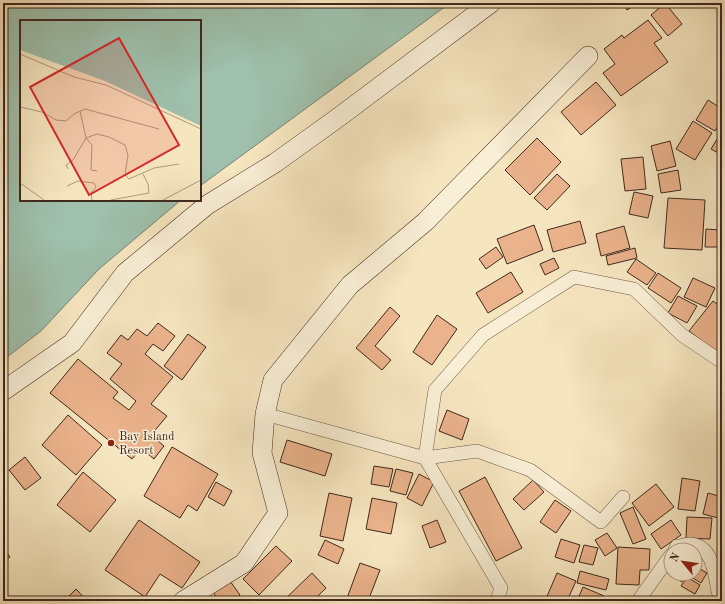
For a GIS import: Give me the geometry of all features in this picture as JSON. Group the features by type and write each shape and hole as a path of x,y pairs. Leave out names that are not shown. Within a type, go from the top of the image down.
{"street":[{"path":"3,391 72,343 125,273 207,205 288,154 491,3"},
{"path":"183,601 244,563 278,513 262,453 265,414 273,380 350,285 425,222 588,56"},
{"path":"497,601 501,588 425,458 434,390 483,335 574,277 634,289 682,334 722,362"},
{"path":"265,414 425,458 478,451 530,470 601,522 623,497"},
{"path":"703,549 712,560 718,592 722,594"},
{"path":"638,601 663,566"}],"shaded area":[{"path":"3,3 450,3 201,185 201,20 20,20 20,201 180,201 99,269 41,331 3,360"}],"building":[{"path":"623,3 638,3 627,10"},
{"path":"665,3 682,24 668,36 651,15"},
{"path":"648,20 662,38 654,43 668,62 621,96 603,73 615,64 604,49 622,35 624,38"},
{"path":"596,82 616,105 581,135 561,112"},
{"path":"708,100 722,109 722,119 715,131 696,120"},
{"path":"693,121 712,133 695,160 676,149"},
{"path":"722,131 722,155 711,149"},
{"path":"537,138 561,162 530,195 505,170"},
{"path":"670,141 676,166 657,171 651,146"},
{"path":"643,157 646,189 625,191 621,159"},
{"path":"678,170 681,190 661,193 658,174"},
{"path":"557,174 570,186 547,210 534,198"},
{"path":"634,192 653,196 648,218 629,214"},
{"path":"668,198 705,200 702,250 664,248"},
{"path":"580,221 586,243 553,252 547,230"},
{"path":"534,225 543,250 507,264 497,239"},
{"path":"624,226 630,248 601,256 596,234"},
{"path":"706,229 720,230 719,247 705,247"},
{"path":"496,247 503,257 486,269 479,259"},
{"path":"635,248 637,258 608,265 606,256"},
{"path":"554,258 559,268 545,275 540,264"},
{"path":"636,259 656,273 647,285 627,272"},
{"path":"511,272 523,292 488,313 476,293"},
{"path":"658,273 681,288 671,303 648,288"},
{"path":"693,278 715,288 706,307 684,297"},
{"path":"678,296 697,306 687,323 668,313"},
{"path":"713,301 722,308 722,353 720,355 689,331"},
{"path":"390,307 400,316 375,346 391,360 382,370 356,348"},
{"path":"437,315 457,329 432,365 413,352"},
{"path":"158,323 175,336 163,351 153,344 145,354 173,377 151,404 167,416 151,435 164,446 154,459 141,448 132,459 50,393 78,359 118,392 113,398 129,410 136,401 110,379 122,364 107,353 121,335 128,340 137,329 147,336"},
{"path":"188,334 206,347 182,380 164,366"},
{"path":"447,410 469,419 462,440 439,431"},
{"path":"68,415 102,445 76,475 42,445"},
{"path":"287,440 332,454 325,476 280,462"},
{"path":"172,447 218,474 197,511 188,505 180,518 144,496"},
{"path":"25,457 41,478 25,490 9,470"},
{"path":"374,466 393,469 389,487 371,484"},
{"path":"396,469 413,473 406,495 390,491"},
{"path":"83,472 116,500 90,532 57,505"},
{"path":"419,474 434,482 422,506 407,498"},
{"path":"485,477 522,548 496,561 459,491"},
{"path":"682,478 700,481 695,511 678,509"},
{"path":"533,480 544,492 524,510 513,499"},
{"path":"216,482 232,491 224,506 208,497"},
{"path":"656,484 674,507 649,526 632,503"},
{"path":"329,493 352,498 343,541 320,536"},
{"path":"708,493 722,497 722,519 703,514"},
{"path":"372,498 397,503 391,534 366,529"},
{"path":"555,500 571,511 556,533 540,522"},
{"path":"633,507 646,539 633,544 620,513"},
{"path":"687,517 712,518 710,539 686,538"},
{"path":"139,520 200,562 182,588 160,574 145,597 105,570"},
{"path":"437,520 446,542 430,548 422,526"},
{"path":"671,520 681,535 671,542 663,542 663,548 661,549 651,534"},
{"path":"607,533 617,548 605,556 595,540"},
{"path":"561,539 580,545 574,563 555,557"},
{"path":"325,540 344,549 338,564 318,555"},
{"path":"584,545 598,548 593,565 579,562"},
{"path":"276,546 292,561 259,595 243,579"},
{"path":"3,547 10,557 3,562"},
{"path":"618,547 650,549 649,570 640,570 639,585 616,584"},
{"path":"360,563 380,570 368,601 354,601 347,598"},
{"path":"580,571 609,579 606,590 577,583"},
{"path":"703,571 707,573 703,580"},
{"path":"312,573 326,588 313,601 283,601"},
{"path":"557,573 576,581 567,601 545,601"},
{"path":"230,581 240,595 232,601 219,601 213,592"},
{"path":"684,582 695,582 700,585 695,594 681,586"},
{"path":"583,587 604,596 602,601 577,601"},
{"path":"76,589 87,601 64,601"}],"place":[{"name":"Bay Island Resort","path":"111,443"}]}
